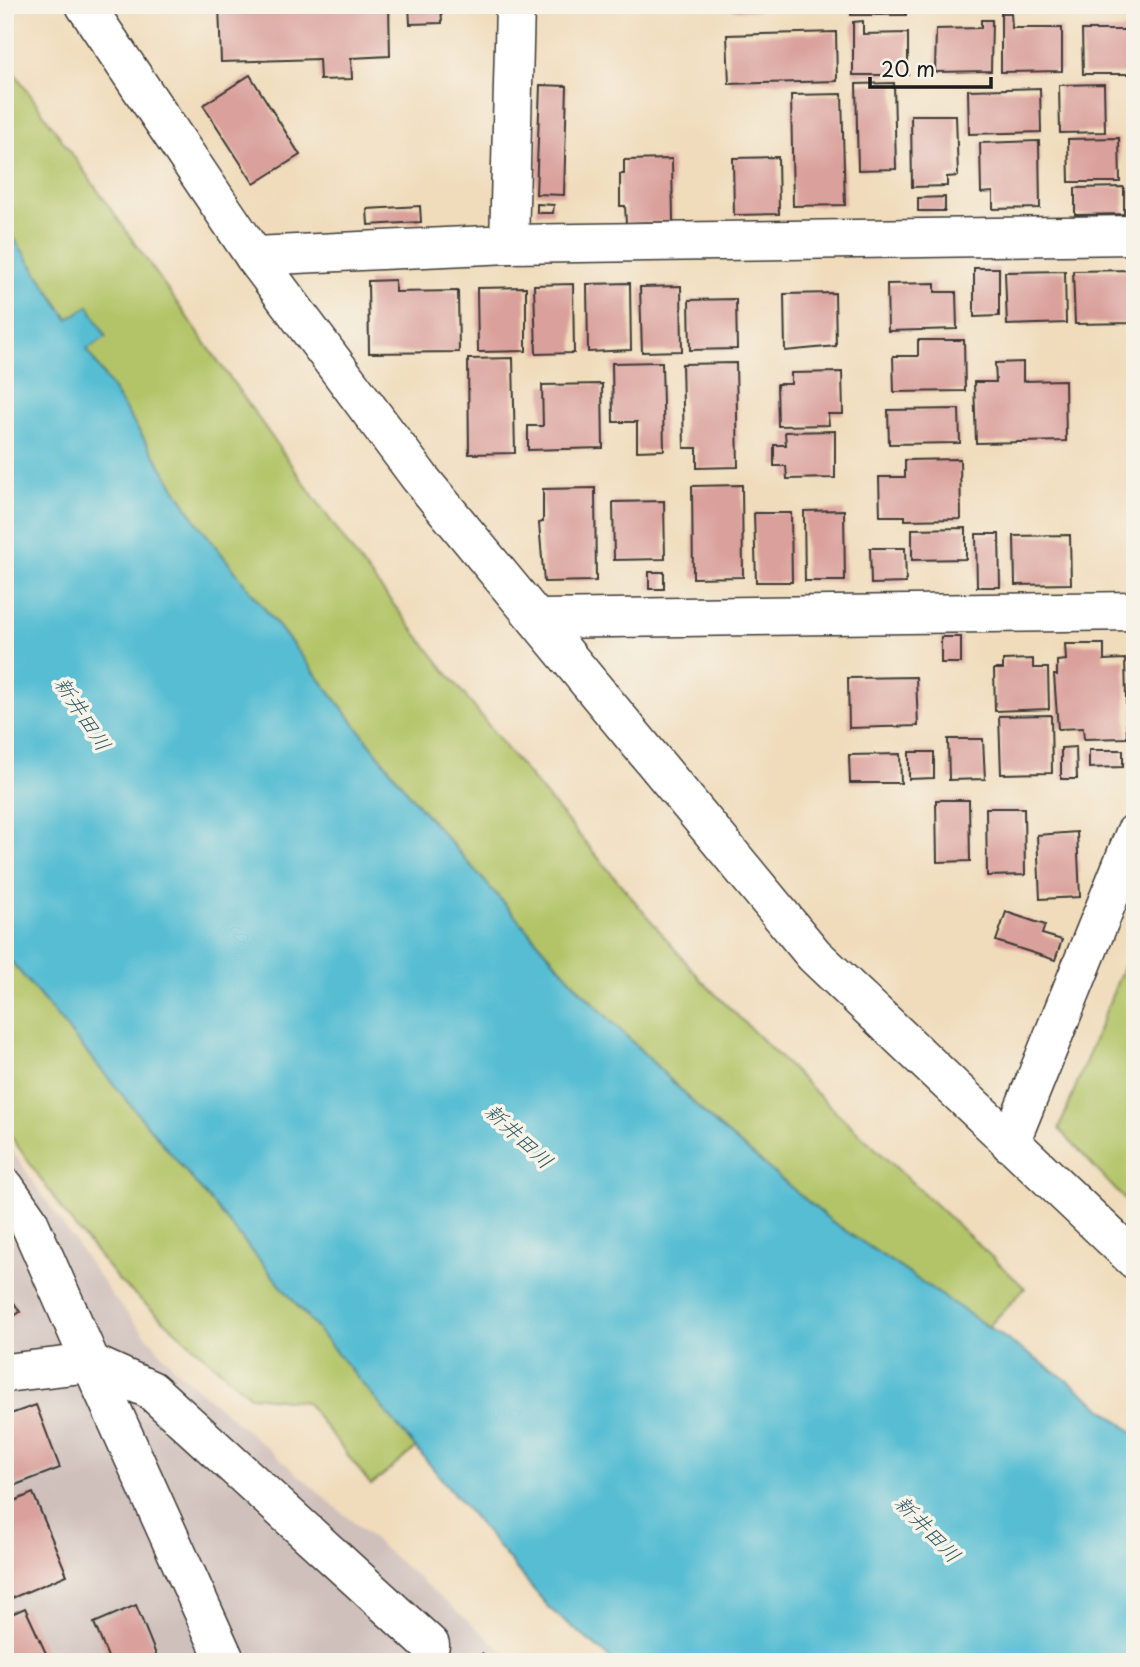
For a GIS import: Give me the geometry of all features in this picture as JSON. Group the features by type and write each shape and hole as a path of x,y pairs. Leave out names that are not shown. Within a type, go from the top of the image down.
{"street":[{"path":"85,5 254,256 420,478 814,955 1135,1260"},
{"path":"509,244 514,5"},
{"path":"254,256 509,244 1135,235"},
{"path":"539,619 1135,611"},
{"path":"1010,1143 1135,833"},
{"path":"5,1187 28,1220 226,1662"},
{"path":"5,1373 91,1363 151,1390 430,1645"}],"shaded area":[{"path":"5,1141 113,1297 175,1369 516,1662 5,1662"}],"green space":[{"path":"5,59 357,558 511,754 700,979 817,1094 1025,1288 988,1327 831,1221 711,1120 581,991 422,810 196,521 87,349 88,307 68,319 5,225"},
{"path":"1135,937 1135,1211 1059,1129"},
{"path":"5,954 416,1448 371,1485 306,1402 250,1396 119,1281 71,1222 5,1128"}],"water":[{"name":"新井田川","path":"5,225 68,319 89,306 106,337 87,349 196,521 422,810 581,991 711,1120 831,1221 1064,1378 1135,1434 1135,1662 615,1662 549,1608 5,954"}],"building":[{"path":"219,5 389,5 390,56 351,58 352,79 320,80 319,59 221,62"},
{"path":"409,5 441,5 442,23 410,24"},
{"path":"732,5 758,5 758,11 732,10"},
{"path":"765,5 839,5 839,9 765,9"},
{"path":"851,5 906,5 906,15 851,15"},
{"path":"939,5 993,5 993,11 939,11"},
{"path":"1124,5 1135,5 1135,12 1124,12"},
{"path":"1001,13 1011,13 1012,28 1062,28 1062,71 1001,72"},
{"path":"981,20 992,20 991,71 935,72 936,29 981,28"},
{"path":"863,21 863,34 908,33 908,75 853,75 853,22"},
{"path":"1082,30 1135,30 1135,74 1083,74"},
{"path":"836,32 837,81 729,84 727,35"},
{"path":"250,75 300,155 254,184 203,105"},
{"path":"894,83 896,169 858,170 856,84"},
{"path":"1104,84 1105,132 1060,133 1059,85"},
{"path":"540,85 567,86 564,195 536,194"},
{"path":"1040,88 1041,132 969,134 968,90"},
{"path":"842,94 845,205 793,206 791,95"},
{"path":"911,115 956,115 958,176 947,177 947,186 912,187"},
{"path":"1119,138 1120,182 1069,182 1068,139"},
{"path":"1039,141 1040,208 993,209 993,192 981,193 980,143"},
{"path":"778,157 779,214 734,215 733,158"},
{"path":"672,159 673,222 626,223 625,206 620,206 620,174 624,174 624,160"},
{"path":"1124,187 1124,214 1075,215 1075,188"},
{"path":"945,197 945,211 918,211 918,198"},
{"path":"537,204 554,205 553,213 537,213"},
{"path":"420,206 421,222 368,225 367,209"},
{"path":"974,268 999,268 999,316 974,317"},
{"path":"1134,270 1135,323 1075,324 1073,271"},
{"path":"1065,271 1066,323 1007,325 1005,272"},
{"path":"395,280 395,292 458,291 459,352 369,353 368,281"},
{"path":"630,283 631,350 588,352 587,284"},
{"path":"935,283 935,292 956,292 957,329 888,331 887,284"},
{"path":"573,284 574,353 536,354 534,285"},
{"path":"681,286 682,351 642,352 640,287"},
{"path":"526,287 526,351 478,352 477,288"},
{"path":"835,293 836,346 785,351 784,294"},
{"path":"736,299 737,349 690,350 689,300"},
{"path":"918,340 964,340 965,391 894,392 893,356 918,356"},
{"path":"513,358 515,453 469,454 468,359"},
{"path":"662,362 664,450 637,451 637,422 613,422 612,363"},
{"path":"1023,362 1023,381 1065,380 1066,441 976,443 974,382 996,382 995,363"},
{"path":"736,363 738,467 697,468 697,448 684,448 682,364"},
{"path":"842,372 843,414 828,414 829,425 778,426 777,384 791,384 791,373"},
{"path":"602,384 603,448 528,450 528,426 543,426 542,385"},
{"path":"959,409 960,443 889,444 888,410"},
{"path":"835,431 835,478 787,479 786,466 774,466 774,445 786,445 785,432"},
{"path":"960,459 961,519 905,520 905,516 880,516 879,477 905,477 905,460"},
{"path":"742,485 743,577 693,578 692,486"},
{"path":"595,488 596,581 544,582 539,523 543,522 543,489"},
{"path":"664,501 665,559 614,560 613,502"},
{"path":"844,510 845,581 805,581 804,511"},
{"path":"754,513 791,513 792,582 756,582"},
{"path":"966,528 966,559 912,560 912,529"},
{"path":"976,534 999,534 1000,587 977,587"},
{"path":"1070,535 1071,584 1015,585 1014,536"},
{"path":"870,548 905,548 906,583 871,584"},
{"path":"649,572 664,572 664,589 649,589"},
{"path":"941,637 961,637 961,663 941,663"},
{"path":"1065,644 1104,644 1104,660 1125,659 1127,738 1084,739 1083,728 1058,729 1054,675 1057,675 1057,661 1066,660"},
{"path":"1033,659 1033,668 1048,668 1049,709 995,711 994,669 1003,669 1003,660"},
{"path":"916,677 918,726 849,728 848,678"},
{"path":"1051,715 1052,773 1001,774 999,716"},
{"path":"948,739 983,739 985,779 949,780"},
{"path":"1076,747 1077,779 1061,779 1061,748"},
{"path":"1089,750 1123,750 1123,767 1089,768"},
{"path":"909,752 934,752 934,778 909,779"},
{"path":"900,754 901,783 850,783 849,755"},
{"path":"936,800 969,800 970,861 937,862"},
{"path":"986,808 1024,808 1025,875 987,876"},
{"path":"1077,832 1080,897 1040,899 1037,835"},
{"path":"1006,912 1045,925 1042,934 1062,940 1055,960 996,941"},
{"path":"5,1289 20,1312 5,1322"},
{"path":"36,1405 60,1468 5,1489 5,1416"},
{"path":"33,1493 67,1575 5,1601 5,1505"},
{"path":"136,1605 159,1662 110,1662 94,1623"},
{"path":"25,1608 50,1662 5,1662 5,1617"},
{"path":"482,1654 491,1662 475,1662"}]}
